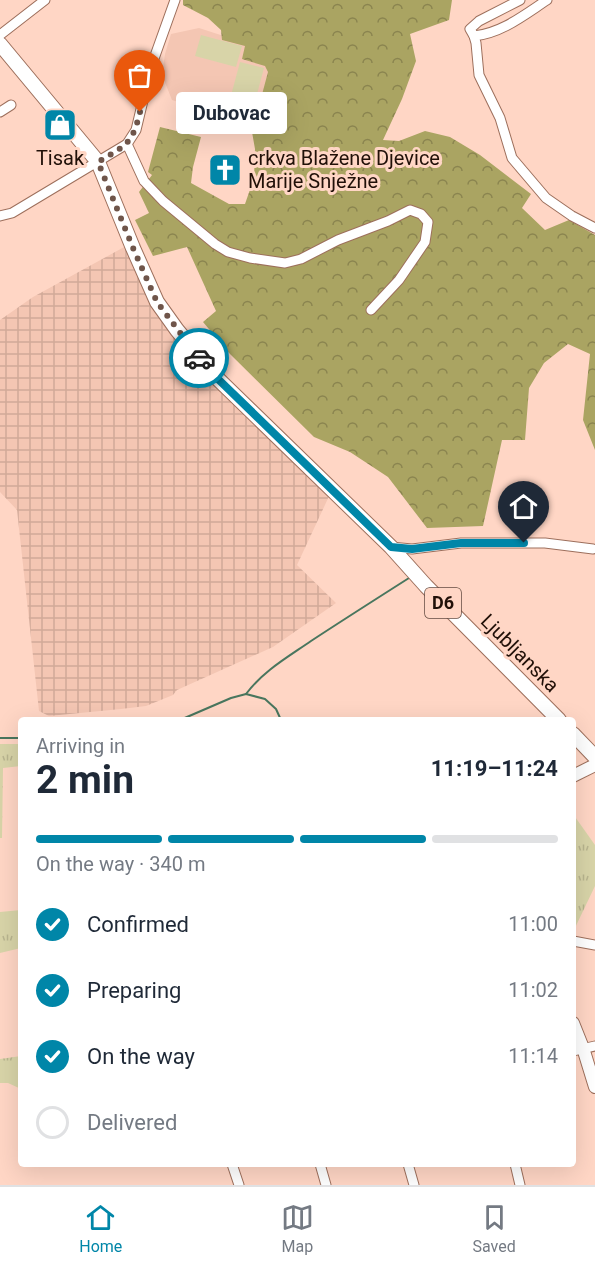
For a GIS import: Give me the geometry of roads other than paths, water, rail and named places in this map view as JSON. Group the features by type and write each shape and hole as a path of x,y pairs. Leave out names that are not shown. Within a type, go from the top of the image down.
{"main road":[{"name":"D6","path":"0,44 98,162"},
{"name":"Ljubljanska","path":"98,162 157,302 177,330 219,380 391,547 426,586 556,717"},
{"path":"576,737 595,757 576,773"},
{"path":"576,1030 595,1086"}],"street":[{"path":"0,35 45,0"},
{"path":"0,216 12,213 127,144 136,130 151,67 175,0"},
{"path":"520,0 479,21 472,32 479,75 500,118 512,158 546,198 595,228"},
{"path":"472,32 486,34 500,30 547,0"},
{"path":"0,112 11,105"},
{"path":"127,144 144,181 163,201 215,244 228,252 250,258 285,263 301,259 410,210 421,214 428,222 425,242 399,280 371,310"},
{"path":"391,547 412,549 461,543 533,543 593,549"},
{"path":"576,942 595,945"},
{"path":"233,1167 239,1185"},
{"path":"321,1167 326,1185"},
{"path":"409,1167 414,1185"},
{"path":"516,1167 520,1185"}],"waterway":[{"path":"246,694 268,671 409,578"},
{"path":"187,717 246,694 265,699 276,709 280,717"},
{"path":"0,738 18,738"}],"place":[{"name":"Dubovac","path":"140,112"},
{"name":"Tisak","path":"60,125"},
{"name":"crkva Blažene Djevice Marije Snježne","path":"225,170"}]}
